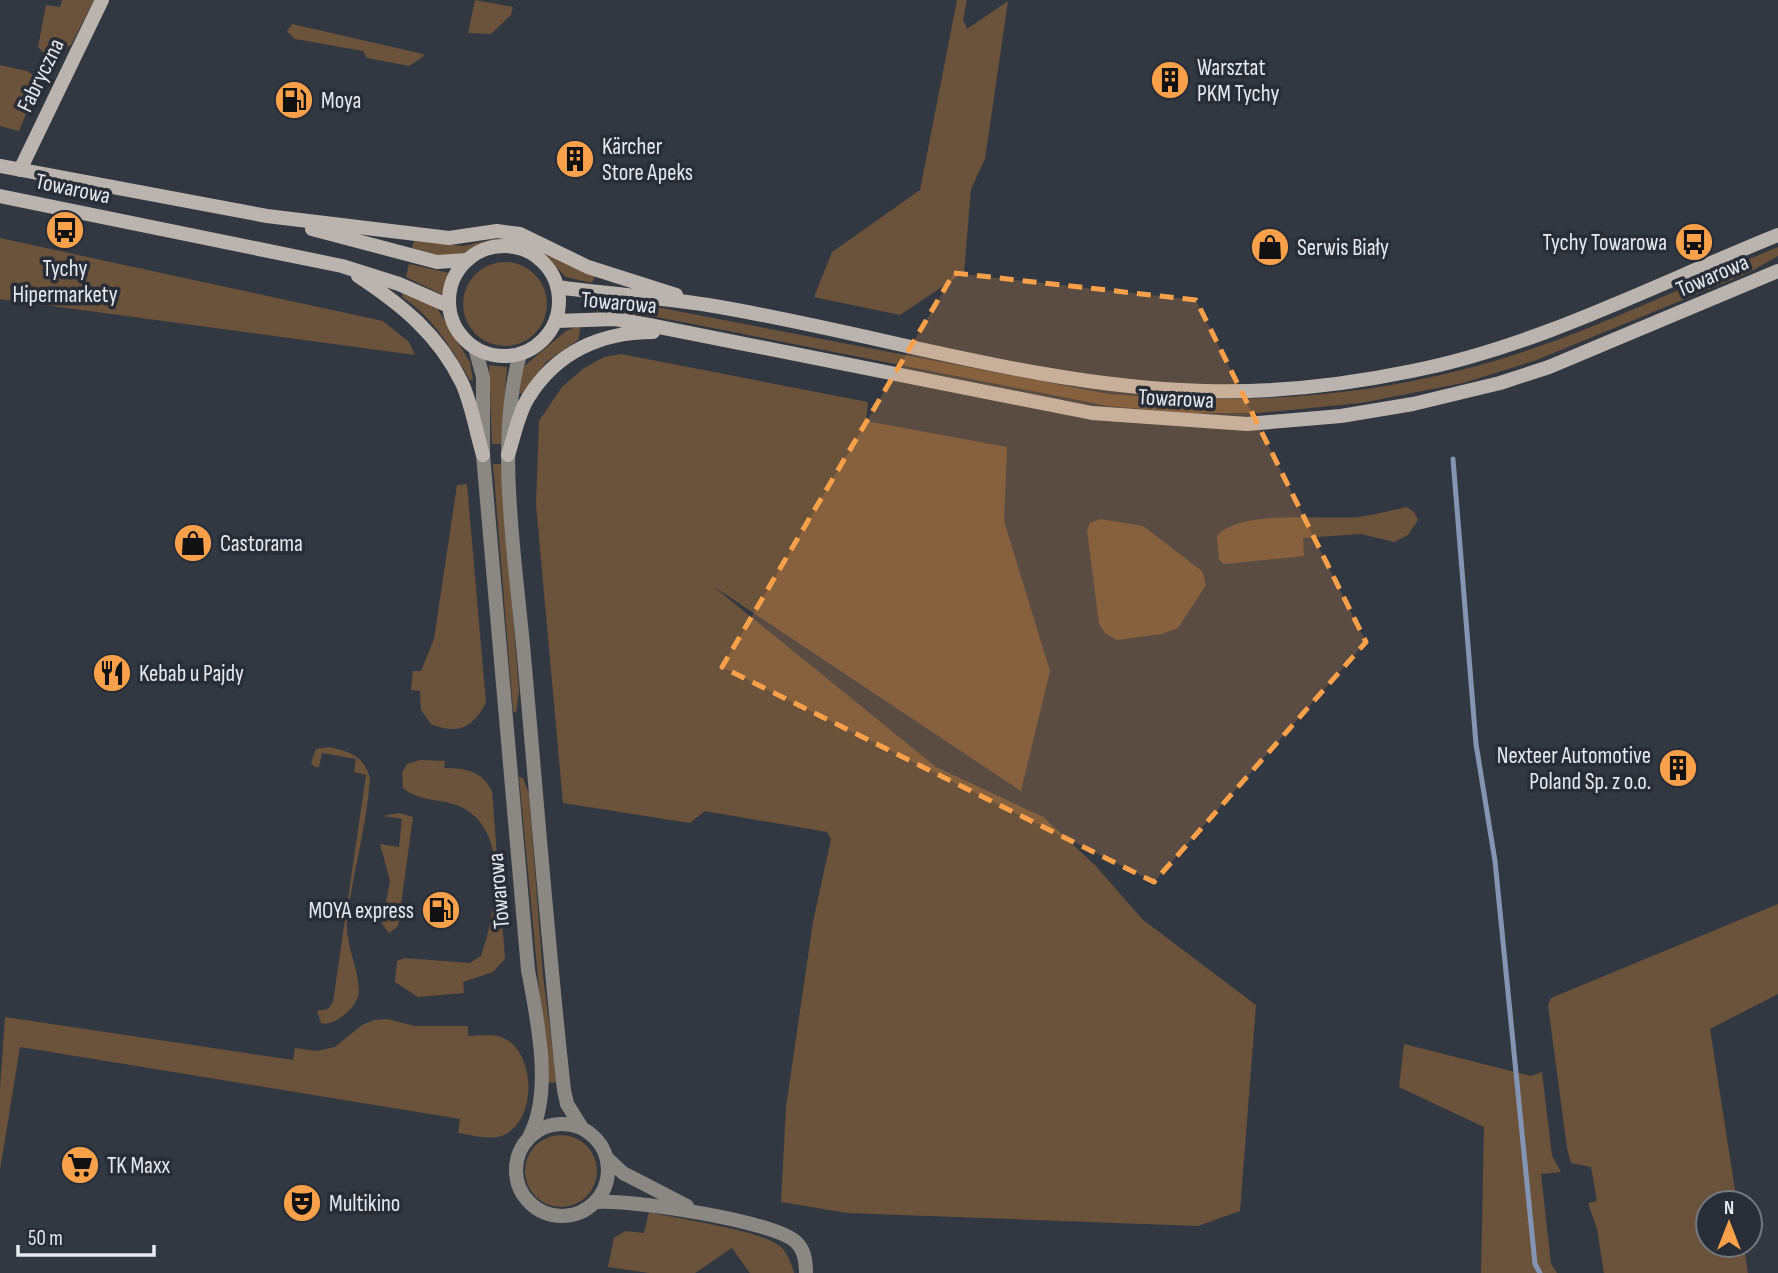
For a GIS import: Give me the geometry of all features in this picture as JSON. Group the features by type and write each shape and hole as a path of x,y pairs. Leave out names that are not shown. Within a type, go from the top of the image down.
{"street":[{"name":"Fabryczna","path":"20,170 102,0"},
{"name":"Towarowa","path":"0,166 267,216"},
{"name":"Towarowa","path":"0,196 342,266 399,284 449,306"},
{"path":"267,216 437,262 467,260 496,246 520,249 541,260 557,287 559,303 556,321 542,341 520,354 489,355 475,348 458,330 449,306 450,289 467,260"},
{"path":"267,216 449,238 497,231 520,234 588,267 707,305"},
{"name":"Towarowa","path":"557,287 707,305 1010,368 1086,380 1169,389 1249,391 1365,380 1469,358 1536,336 1778,235"},
{"path":"342,266 394,300 439,341 463,385 483,455"},
{"name":"Towarowa","path":"556,321 615,319 1092,413 1206,423 1282,422 1413,404 1500,383 1562,362 1778,271"},
{"path":"508,455 527,398 558,362 600,337 621,333 679,332"},
{"name":"Towarowa","path":"475,348 483,377 483,455 525,943 535,1005 542,1092 538,1121 530,1135"},
{"name":"Towarowa","path":"520,354 513,380 508,455 561,1063 567,1104 582,1128"},
{"path":"607,1158 606,1183 596,1202 567,1216 543,1213 531,1205 522,1195 515,1174 518,1154 530,1135 548,1125 561,1123 582,1128 600,1144 607,1158 623,1173 701,1213"},
{"path":"596,1202 617,1200 701,1213 782,1233 796,1241 804,1252 806,1273"}],"highlighted area":[{"path":"954,273 1196,300 1366,642 1154,882 722,667"}],"shaded area":[{"path":"62,0 94,0 71,45 45,54 38,47 46,5 60,7"},
{"path":"475,0 513,7 511,15 491,34 468,33"},
{"path":"957,0 967,0 963,19 967,29 1008,1 985,159 971,189 964,272 900,315 814,297 832,252 920,190"},
{"path":"292,24 424,56 409,66 367,58 363,51 295,39 287,31"},
{"path":"0,65 27,71 40,80 19,131 0,126"},
{"path":"0,238 383,321 409,342 415,355 0,299"},
{"path":"493,239 521,243 494,242 464,254 445,257 412,248 414,241 464,246"},
{"path":"521,243 595,276 592,283 566,277 541,252"},
{"path":"1778,247 1778,256 1748,273 1534,361 1463,383 1361,403 1259,413 1189,413 1108,406 657,317 594,311 599,296 1108,394 1197,399 1286,397 1374,388 1502,359 1582,331"},
{"path":"505,262 521,265 535,274 544,288 547,304 544,320 535,334 521,343 505,346 489,343 475,334 466,320 463,304 466,288 475,274 489,265"},
{"path":"409,264 449,273 443,295 406,277"},
{"path":"403,291 437,308 470,362 473,380 470,380 432,324 402,297"},
{"path":"581,325 578,340 546,362 523,393 519,394 523,367 566,331"},
{"path":"621,354 868,402 866,421 1007,447 1004,521 1050,671 1021,791 713,586 936,767 1043,817 1095,865 1142,919 1256,1005 1240,1211 1198,1226 847,1213 781,1202 786,1107 813,922 831,839 827,832 705,811 690,823 563,803 536,504 539,421 562,387 584,368 604,357"},
{"path":"489,365 507,367 501,444 492,444"},
{"path":"493,464 501,464 519,691 516,713 513,711"},
{"path":"467,484 486,703 470,724 449,729 431,724 421,710 420,691 411,690 413,671 421,671 434,639 457,485"},
{"path":"1407,507 1414,512 1418,520 1408,535 1394,542 1361,534 1303,538 1304,556 1224,564 1219,559 1217,536 1244,522 1284,518 1359,517"},
{"path":"1100,519 1143,526 1202,571 1206,585 1178,628 1162,634 1117,640 1106,634 1099,624 1087,530 1090,523"},
{"path":"329,747 355,756 364,764 370,778 347,922 358,981 358,997 343,1016 326,1024 321,1023 317,1011 328,1009 333,1002 366,775 354,772 356,759 322,753 319,767 315,767 311,763 316,749"},
{"path":"420,760 445,761 444,768 473,772 488,784 492,791 505,959 493,972 463,982 464,993 418,997 395,982 397,961 405,958 470,963 481,956 494,899 494,857 489,838 479,821 457,805 426,799 403,788 402,773 407,764"},
{"path":"519,777 523,778 529,794 543,976 557,1082 548,1083"},
{"path":"399,813 413,817 398,926 389,933 382,924 390,881 380,844 399,847 402,819 383,816"},
{"path":"1778,904 1778,994 1710,1029 1735,1189 1694,1189 1694,1259 1746,1259 1748,1273 1604,1273 1597,1229 1588,1203 1597,1201 1591,1167 1571,1163 1567,1148 1548,1005 1551,998"},
{"path":"5,1017 293,1060 295,1048 317,1051 335,1047 362,1025 374,1020 387,1019 415,1026 468,1026 468,1036 497,1036 513,1044 527,1071 527,1103 522,1117 513,1129 501,1136 480,1137 458,1133 460,1119 20,1047 0,1170 0,1089"},
{"path":"1404,1044 1531,1076 1542,1072 1552,1156 1561,1172 1541,1174 1551,1264 1557,1273 1481,1273 1484,1127 1399,1087"},
{"path":"561,1135 581,1141 591,1151 597,1171 591,1191 581,1201 561,1207 541,1201 531,1191 525,1171 531,1151 541,1141"},
{"path":"649,1212 758,1236 782,1248 794,1273 750,1273 732,1248 695,1273 649,1273 608,1267 614,1238 625,1231 644,1233"}],"waterway":[{"path":"1453,459 1476,744 1495,861 1535,1264 1540,1273"}],"place":[{"name":"Warsztat PKM Tychy","path":"1170,80"},
{"name":"Moya","path":"294,100"},
{"name":"Kärcher Store Apeks","path":"575,159"},
{"name":"Tychy Hipermarkety","path":"65,230"},
{"name":"Tychy Towarowa","path":"1694,242"},
{"name":"Serwis Biały","path":"1270,247"},
{"name":"Castorama","path":"193,543"},
{"name":"Kebab u Pajdy","path":"112,673"},
{"name":"Nexteer Automotive Poland Sp. z o.o.","path":"1678,768"},
{"name":"MOYA express","path":"441,910"},
{"name":"TK Maxx","path":"80,1165"},
{"name":"Multikino","path":"302,1203"}]}
